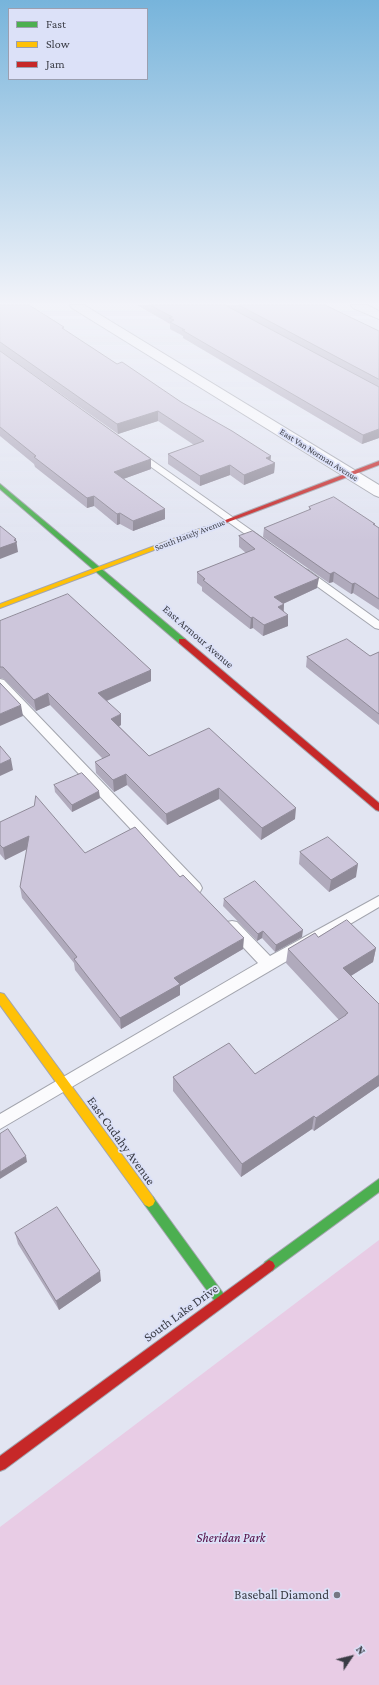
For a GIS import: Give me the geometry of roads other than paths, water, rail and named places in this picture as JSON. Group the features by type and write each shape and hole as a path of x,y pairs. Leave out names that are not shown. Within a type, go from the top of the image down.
{"street":[{"name":"East Van Norman Avenue","path":"203,384 379,492"},
{"name":"South Hately Avenue","path":"0,606 379,463"},
{"name":"East Armour Avenue","path":"0,486 379,808"},
{"name":"East Cudahy Avenue","path":"0,997 221,1300"},
{"name":"South Lake Drive","path":"0,1464 379,1185"}],"lane":[{"path":"129,447 268,547"},
{"path":"294,566 379,626"},
{"path":"0,684 202,895"},
{"path":"0,1122 268,964 379,901"},
{"path":"224,918 268,964"}],"place":[{"name":"Baseball Diamond","path":"337,1595"}],"park label":[{"name":"Sheridan Park","path":"231,1538"}]}
